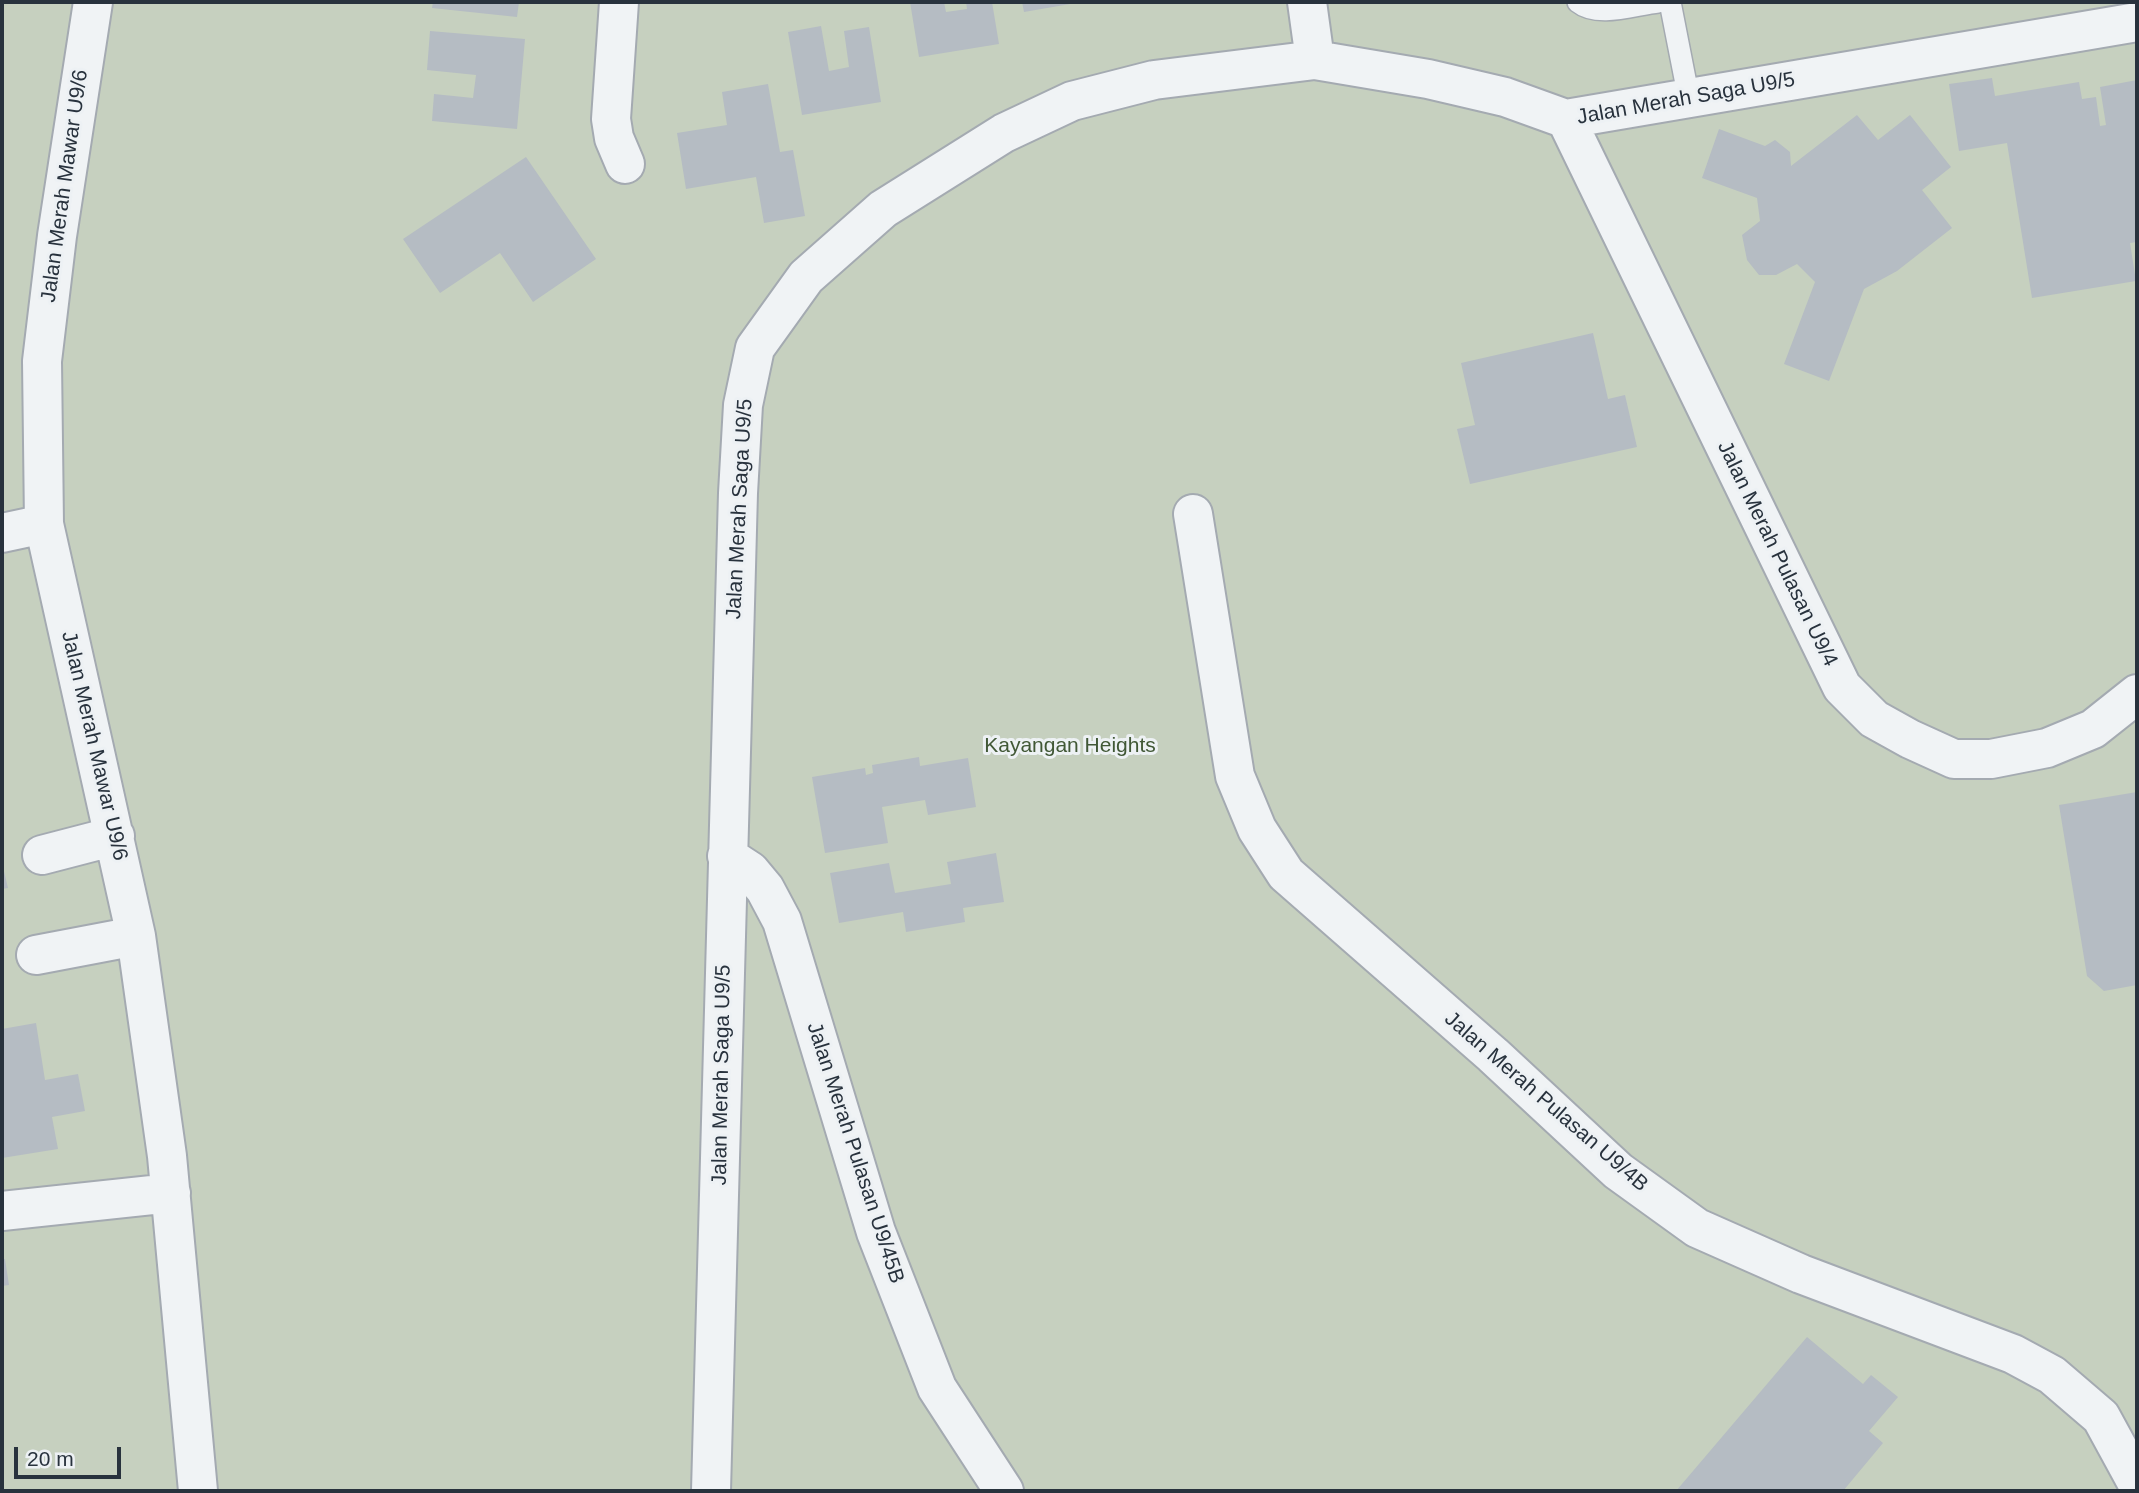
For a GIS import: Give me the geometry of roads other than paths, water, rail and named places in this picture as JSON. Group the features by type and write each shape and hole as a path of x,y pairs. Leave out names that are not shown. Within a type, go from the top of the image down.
{"street":[{"name":"Jalan Merah Mawar U9/6","path":"93,2 57,236 42,362 44,524 136,936 171,1193 198,1491"},
{"path":"619,2 611,119 614,138 625,164"},
{"path":"1307,2 1315,60"},
{"name":"Jalan Merah Saga U9/5","path":"711,1491 726,856 743,405 755,348 806,277 883,209 1004,133 1072,100 1154,80 1315,60 1441,82 1505,97 1566,120 2137,22"},
{"name":"Jalan Merah Pulasan U9/4","path":"1566,120 1842,687 1874,719 1954,759 1991,759 2047,748 2093,729 2137,694"},
{"name":"Jalan Merah Pulasan U9/4B","path":"1193,514 1235,776 1257,829 1286,874 1493,1055 1618,1171 1657,1200 1697,1228 1766,1259 2012,1354 2052,1374 2101,1417 2137,1483"},
{"path":"2,533 44,524"},
{"path":"42,855 115,836"},
{"name":"Jalan Merah Pulasan U9/45B","path":"726,856 750,871 765,889 782,921 881,1245 937,1388 1004,1491"},
{"path":"36,955 136,936"},
{"path":"2,1211 171,1193"}],"lane":[{"path":"1578,2 1586,8 1596,10 1658,2"},
{"path":"1670,2 1689,99"}],"park label":[{"name":"Kayangan Heights","path":"1070,746"}]}
